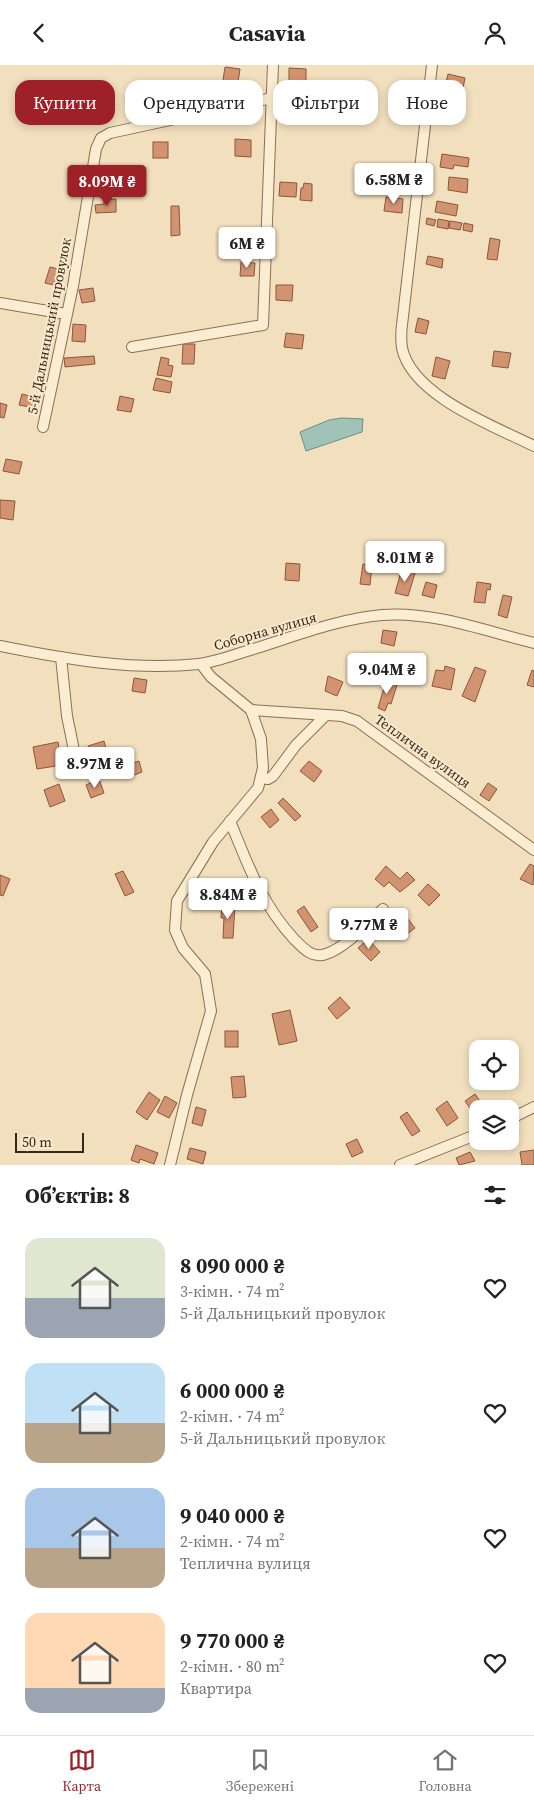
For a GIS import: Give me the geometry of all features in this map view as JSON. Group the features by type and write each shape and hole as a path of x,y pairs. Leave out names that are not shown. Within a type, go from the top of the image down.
{"street":[{"path":"132,347 263,325 273,65"},
{"path":"432,65 402,325 402,349 417,375 440,395 457,407 534,446"},
{"name":"5-й Дальницький провулок","path":"43,427 73,286 96,149 101,138 110,133 272,98"},
{"path":"0,303 66,314"},
{"name":"Соборна вулиця","path":"0,646 61,657 134,664 201,663 353,620 382,615 437,619 534,643"},
{"path":"61,657 67,716 76,760"},
{"path":"170,1165 187,1095 211,1011 205,974 179,940 174,921 174,910 180,892 193,872 230,821 255,792 262,778 262,744 251,710 211,677 201,663"},
{"name":"Теплична вулиця","path":"251,710 350,718 367,727 534,850"},
{"path":"262,778 268,779 274,776 296,745 326,715"},
{"path":"230,821 265,903 280,923 309,953 321,955 336,950 384,909"},
{"path":"519,1114 534,1107"},
{"path":"400,1165 469,1138"}],"water":[{"path":"342,418 363,419 362,432 306,451 300,432 329,420"}],"building":[{"path":"225,67 240,69 238,80 223,80"},
{"path":"289,68 306,69 306,80 289,80"},
{"path":"448,74 465,78 465,80 447,80"},
{"path":"235,139 251,140 251,157 235,156"},
{"path":"153,142 168,142 168,158 153,158"},
{"path":"442,154 469,158 468,167 454,165 453,169 440,167"},
{"path":"100,176 108,177 107,184 110,185 104,198 96,196"},
{"path":"449,177 468,179 467,193 448,190"},
{"path":"280,182 297,183 296,197 279,196"},
{"path":"304,183 312,184 312,201 300,200 301,188 303,188"},
{"path":"386,197 403,199 402,213 384,211"},
{"path":"116,199 116,212 96,213 95,205 104,204 104,200"},
{"path":"437,201 458,205 456,216 435,212"},
{"path":"171,206 179,206 180,235 171,236"},
{"path":"427,218 436,220 434,226 426,224"},
{"path":"438,219 449,221 448,229 437,227"},
{"path":"450,221 462,223 460,230 449,228"},
{"path":"464,223 473,225 472,232 463,230"},
{"path":"239,234 248,234 247,251 238,251"},
{"path":"490,238 500,240 497,260 487,259"},
{"path":"428,256 443,259 442,268 426,264"},
{"path":"241,262 255,263 254,276 240,276"},
{"path":"50,267 63,270 60,282 55,281 54,285 45,283"},
{"path":"276,285 293,285 292,301 276,300"},
{"path":"93,288 95,301 82,303 79,290"},
{"path":"418,318 429,321 426,334 415,332"},
{"path":"73,324 86,325 85,342 72,341"},
{"path":"286,333 304,335 302,349 284,347"},
{"path":"183,344 195,344 194,364 182,364"},
{"path":"494,351 511,353 508,368 492,366"},
{"path":"94,356 95,364 65,367 64,358"},
{"path":"161,357 169,359 168,365 173,366 171,377 157,375"},
{"path":"436,357 450,361 445,379 432,376"},
{"path":"156,378 172,382 170,393 153,390"},
{"path":"22,394 37,398 35,408 19,405"},
{"path":"120,396 134,399 131,412 117,410"},
{"path":"0,403 7,405 4,418 0,417"},
{"path":"6,459 22,462 19,474 3,471"},
{"path":"0,500 15,501 13,520 0,518"},
{"path":"286,563 300,564 299,581 285,580"},
{"path":"363,564 372,565 370,585 360,584"},
{"path":"410,569 416,570 408,596 395,593 401,572 408,574"},
{"path":"426,582 437,585 434,598 422,595"},
{"path":"477,582 491,584 490,590 487,589 485,603 474,602"},
{"path":"503,595 512,597 507,618 498,615"},
{"path":"383,630 397,632 394,646 381,643"},
{"path":"366,653 380,658 376,673 361,668"},
{"path":"445,666 455,669 451,690 432,686 436,670 444,671"},
{"path":"475,667 486,671 475,702 462,696"},
{"path":"532,670 534,671 534,687 527,685"},
{"path":"328,676 343,682 337,696 325,691"},
{"path":"134,678 147,680 145,693 132,691"},
{"path":"386,681 397,685 391,704 388,703 385,711 378,708"},
{"path":"104,741 108,756 93,761 88,746"},
{"path":"58,742 62,765 37,769 33,747"},
{"path":"139,761 142,772 129,777 126,765"},
{"path":"309,761 322,771 314,782 300,771"},
{"path":"99,779 104,793 91,798 86,785"},
{"path":"488,783 497,789 489,801 480,795"},
{"path":"59,784 65,801 50,807 44,790"},
{"path":"283,798 301,816 295,821 278,803"},
{"path":"271,809 279,820 270,828 261,817"},
{"path":"530,864 534,866 533,885 520,879"},
{"path":"386,866 400,879 407,872 415,880 400,892 389,882 384,887 375,879"},
{"path":"123,871 134,892 125,896 115,874"},
{"path":"0,875 10,879 3,896 0,895"},
{"path":"428,884 440,895 429,906 418,895"},
{"path":"222,904 235,905 233,938 223,938 224,918 221,918"},
{"path":"304,906 318,927 311,932 297,911"},
{"path":"403,918 405,921 408,919 415,928 402,938 392,927"},
{"path":"368,939 380,952 371,961 358,948"},
{"path":"340,997 350,1008 337,1019 328,1008"},
{"path":"290,1010 297,1041 279,1045 272,1014"},
{"path":"225,1031 238,1031 238,1047 225,1047"},
{"path":"244,1076 246,1097 233,1098 231,1077"},
{"path":"149,1092 160,1100 147,1120 136,1112"},
{"path":"475,1094 479,1100 469,1100 469,1107 465,1101"},
{"path":"165,1096 177,1103 169,1118 157,1112"},
{"path":"447,1101 458,1118 447,1126 436,1109"},
{"path":"196,1107 206,1110 202,1126 192,1123"},
{"path":"407,1112 420,1131 412,1136 400,1117"},
{"path":"357,1139 363,1152 352,1157 346,1144"},
{"path":"136,1145 158,1153 154,1164 140,1159 139,1163 131,1160"},
{"path":"190,1148 206,1152 203,1164 187,1159"},
{"path":"534,1150 534,1165 522,1165 520,1152"},
{"path":"470,1152 475,1161 459,1165 456,1158"}]}
